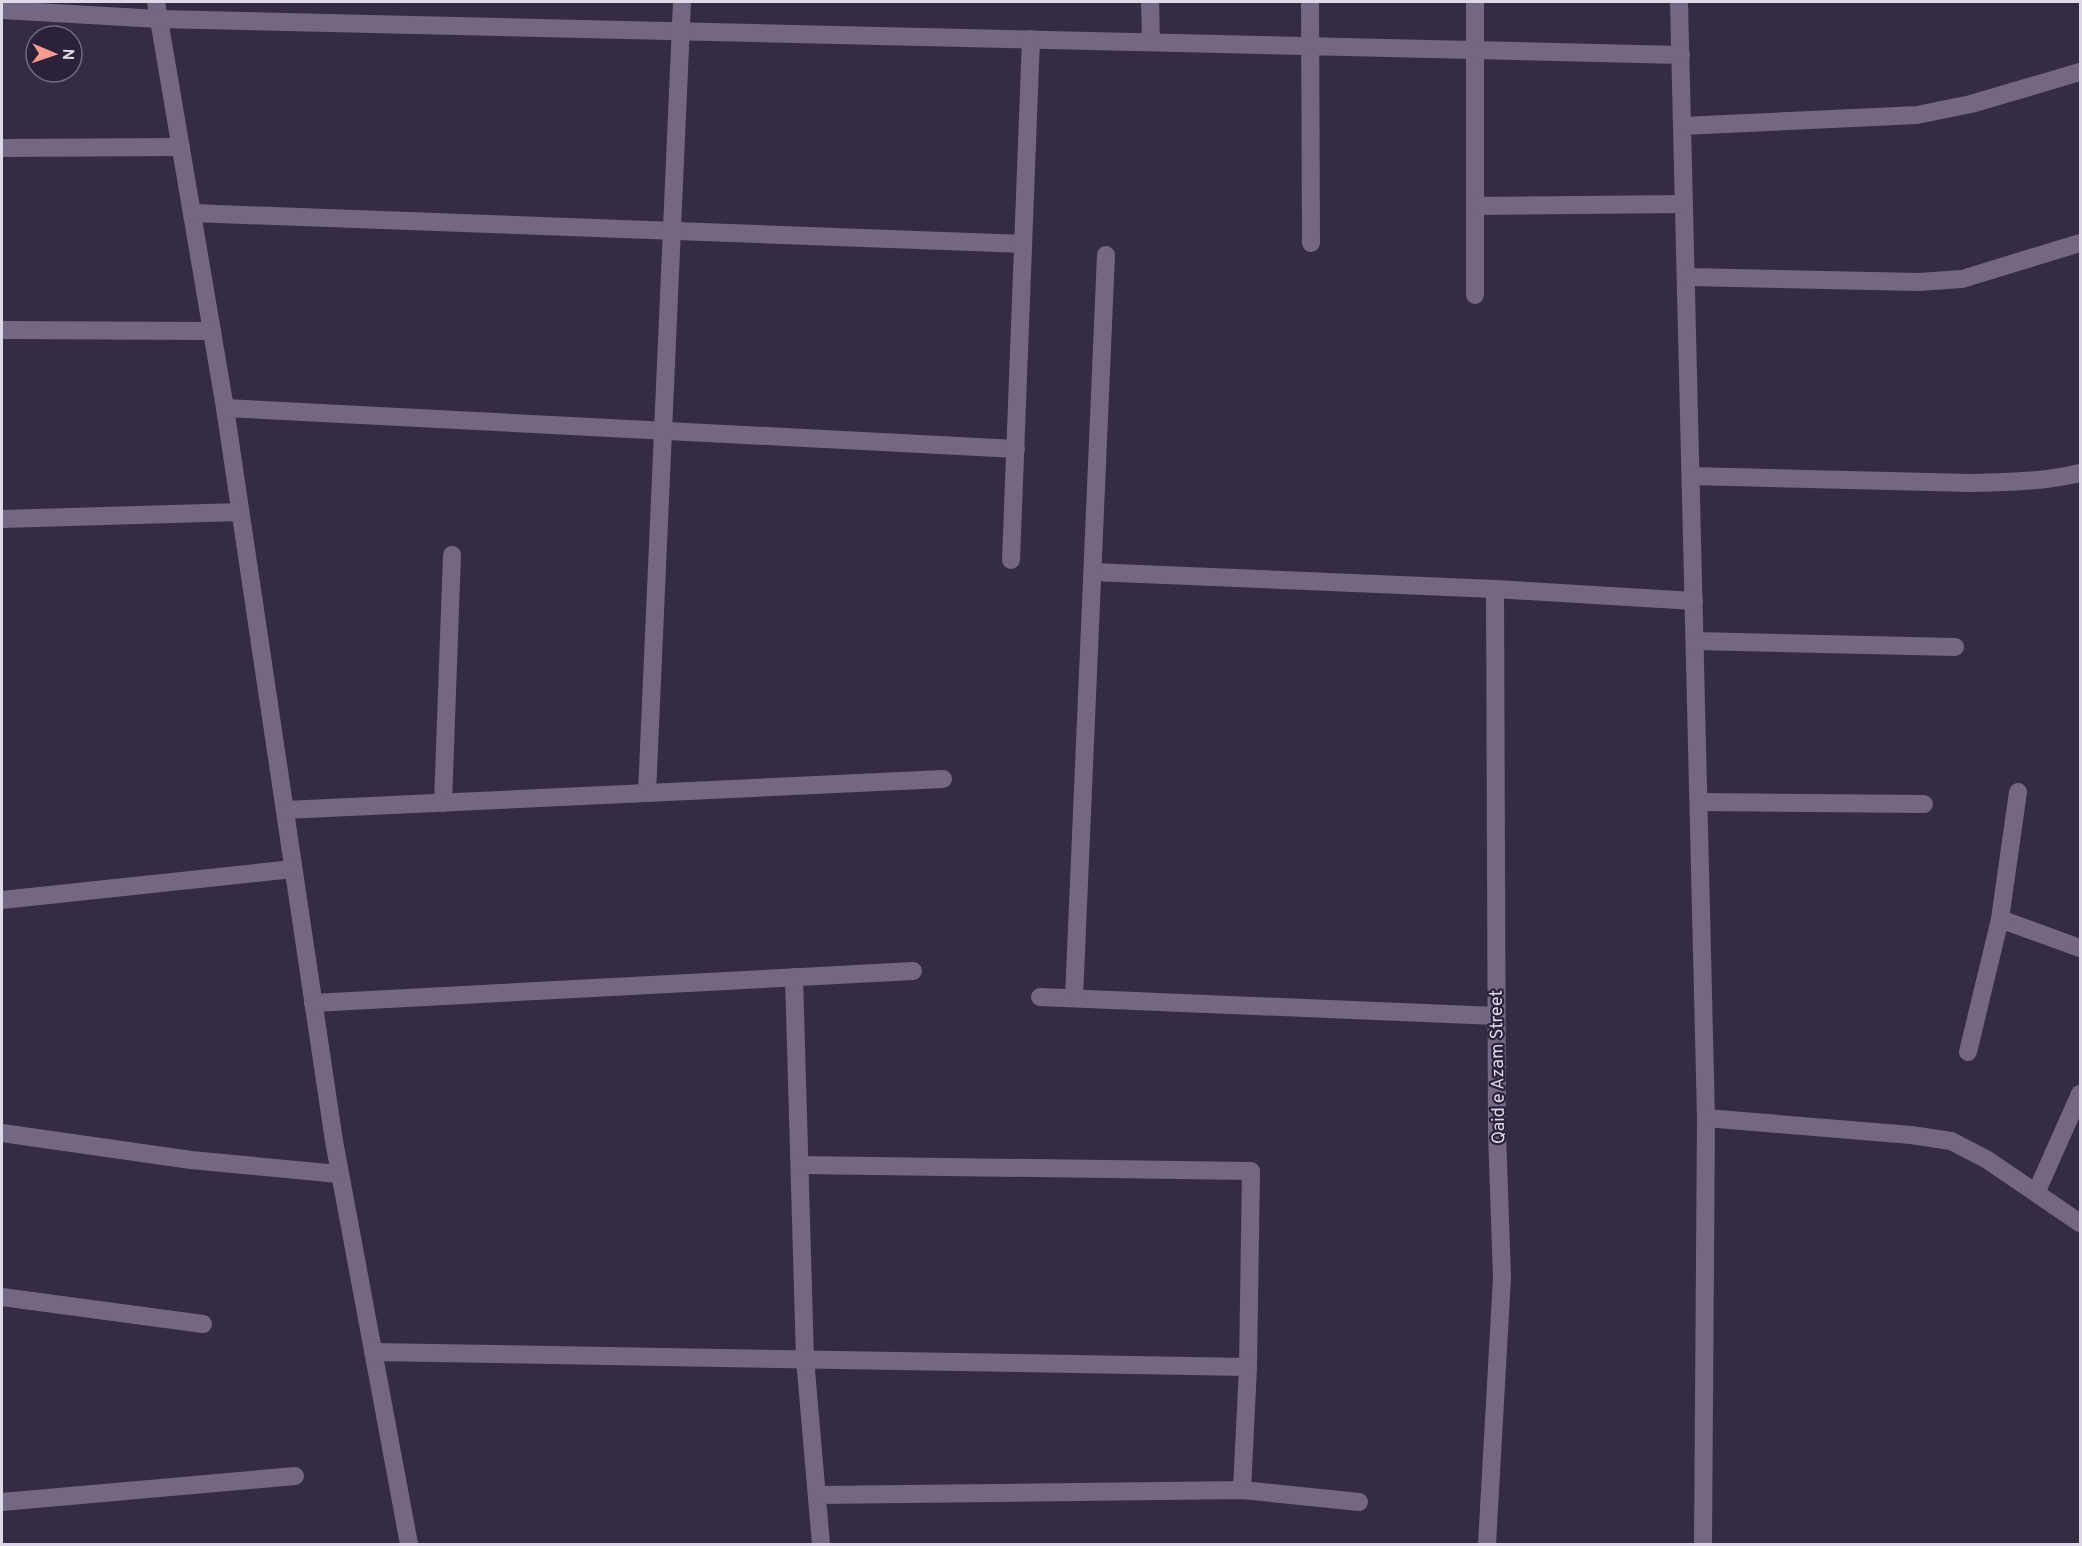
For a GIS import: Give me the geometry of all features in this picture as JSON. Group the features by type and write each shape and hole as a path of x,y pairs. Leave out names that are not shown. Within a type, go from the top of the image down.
{"street":[{"path":"647,793 682,2"},
{"path":"1150,2 1151,42"},
{"path":"1310,2 1311,243"},
{"path":"1475,2 1475,295"},
{"path":"1680,2 1706,1118 1703,1545"},
{"path":"2,10 157,10 680,31 1681,55"},
{"path":"157,10 225,408 339,1174 409,1545"},
{"path":"1011,560 1031,39"},
{"path":"1682,126 1917,116 1971,104 2080,72"},
{"path":"2,148 181,147"},
{"path":"1475,206 1684,204"},
{"path":"192,213 1023,244"},
{"path":"1687,277 1919,282 1962,279 2080,243"},
{"path":"1074,998 1106,255"},
{"path":"2,330 212,330"},
{"path":"225,408 1016,449"},
{"path":"1691,476 1970,483 2049,479 2080,473"},
{"path":"2,519 240,512"},
{"path":"443,803 452,555"},
{"path":"1093,572 1495,589 1694,601"},
{"name":"Qaid e Azam Street","path":"1487,1545 1502,1278 1497,1132 1495,589"},
{"path":"1695,641 1955,647"},
{"path":"285,810 943,779"},
{"path":"1968,1052 2000,919 2018,792"},
{"path":"1699,802 1924,804"},
{"path":"2,900 293,869"},
{"path":"2000,919 2080,948"},
{"path":"313,1003 913,970"},
{"path":"794,977 805,1359 821,1545"},
{"path":"1040,997 1496,1017"},
{"path":"2036,1193 2080,1095"},
{"path":"1706,1118 1911,1135 1951,1141 1986,1159 2080,1223"},
{"path":"2,1133 191,1160 339,1174"},
{"path":"800,1165 1251,1171 1248,1366 1242,1490"},
{"path":"2,1297 202,1324"},
{"path":"373,1352 1248,1366"},
{"path":"2,1502 295,1476"},
{"path":"817,1495 1242,1490 1359,1502"}]}
